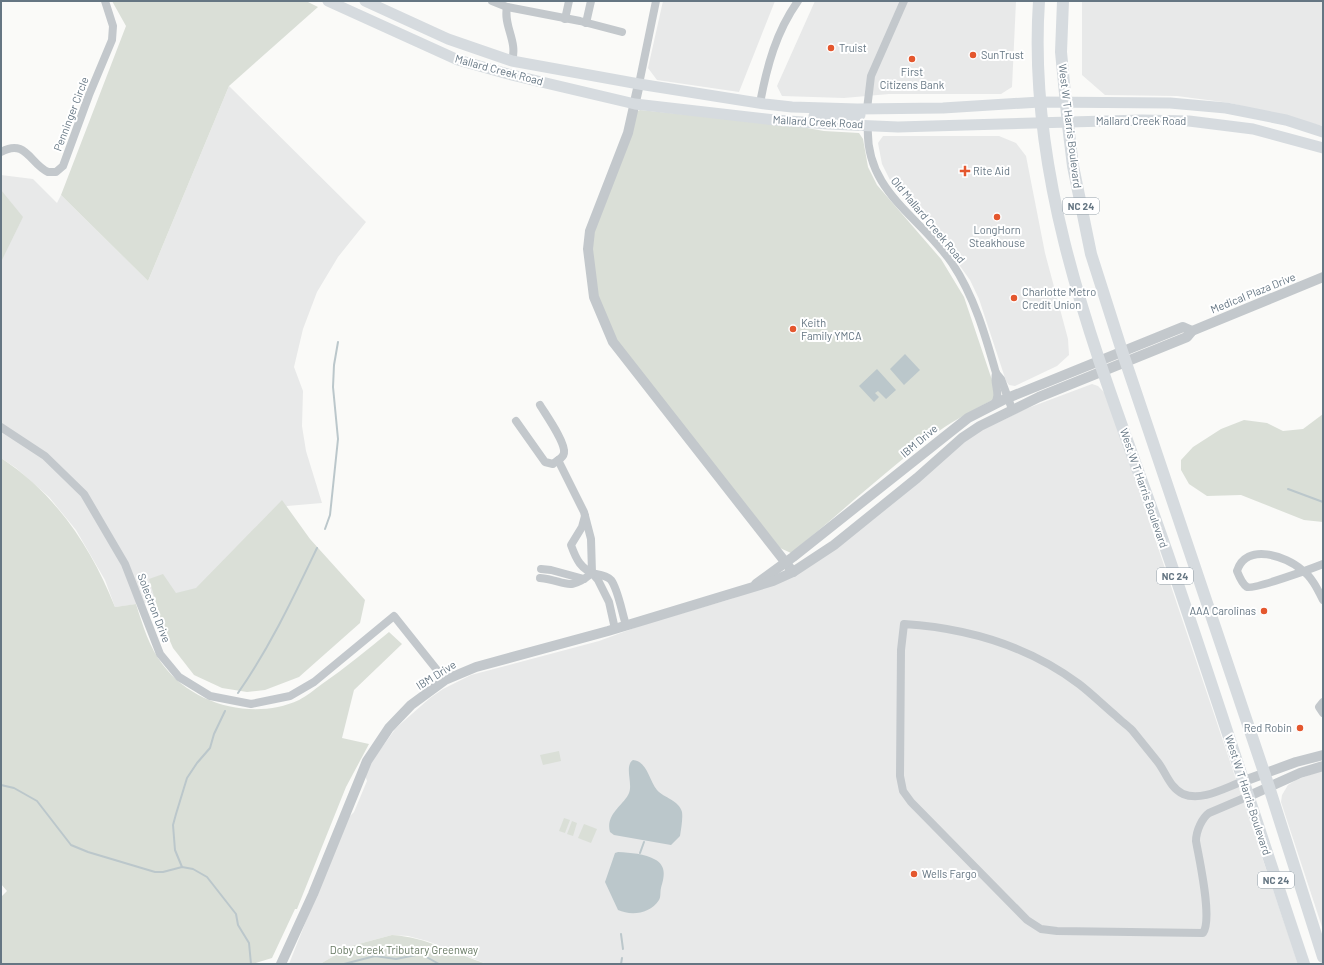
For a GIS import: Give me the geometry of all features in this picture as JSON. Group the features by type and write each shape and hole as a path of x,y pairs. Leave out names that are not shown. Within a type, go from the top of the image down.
{"main road":[{"name":"Mallard Creek Road","path":"328,1 458,60 508,74 635,104 767,119 829,124 920,127 1163,120 1220,123 1254,129 1323,148"},
{"name":"Mallard Creek Road","path":"365,1 448,39 512,61 640,84 760,103 792,107 867,109 943,108 1040,102 1170,103 1213,106 1271,117 1323,132"},
{"name":"West W T Harris Boulevard","path":"1040,1 1038,56 1040,102 1051,182 1061,233 1101,366 1244,780 1304,964"},
{"name":"West W T Harris Boulevard","path":"1062,1 1061,52 1073,166 1091,254 1124,357 1269,787 1323,957"},
{"path":"767,119 775,114 856,116 867,109"}],"street":[{"name":"Penninger Circle","path":"1,152 12,148 22,150 48,172 56,172 63,166 89,95 112,40 113,26 105,1"},
{"path":"492,1 506,7 586,23 622,32"},
{"path":"565,19 569,1"},
{"path":"586,23 591,1"},
{"path":"656,1 640,84 628,133 590,231 588,249 594,297 613,342 793,572"},
{"path":"760,103 766,72 773,48 786,19 798,1"},
{"path":"867,109 871,76 904,1"},
{"path":"506,7 505,18 514,50 512,61"},
{"name":"Old Mallard Creek Road","path":"868,125 868,146 875,170 891,194 951,262 962,280 980,322 996,373 1001,380 1012,409"},
{"name":"Medical Plaza Drive","path":"1124,357 1187,337 1192,331 1323,278"},
{"name":"IBM Drive","path":"754,586 882,487 954,428 994,404 1008,398 1124,357"},
{"name":"IBM Drive","path":"281,964 313,894 360,775 371,753 396,719 411,705 445,680 476,667 615,629 773,581 793,572 840,540 962,438 980,426 1012,409 1101,366"},
{"name":"Old Mallard Creek Road","path":"994,404 998,394 994,380 996,373"},
{"path":"516,421 541,458 550,464 562,459 564,453 563,445 540,405"},
{"name":"Solectron Drive","path":"1,427 45,456 84,494 125,564 160,654 179,677 210,696 251,704 290,696 314,682 394,616 445,680"},
{"path":"558,460 576,493 585,516 591,538 592,573"},
{"path":"585,516 582,527 571,545 576,559 582,567 592,573 598,580 609,602 615,629"},
{"path":"1323,564 1304,571 1253,588 1247,587 1237,571 1242,561 1247,557 1254,555 1275,555 1282,557 1304,571 1320,592 1323,600"},
{"path":"541,569 584,579"},
{"path":"556,581 561,573"},
{"path":"540,578 571,585 584,579 592,573 606,576 612,581 626,625"},
{"path":"1323,755 1264,773 1203,796 1191,796 1179,792 1173,787 1157,761 1133,732 1072,679 1044,661 1018,649 968,632 933,626 904,624 901,641 900,776 904,791 916,806 1027,920 1037,927 1058,932 1203,933 1206,926 1206,912 1196,841 1198,830 1204,817 1209,812 1300,773 1323,766"},
{"path":"1323,702 1319,707 1323,713"}],"shaded area":[{"path":"663,1 775,1 739,92 657,80 648,68"},
{"path":"815,1 1016,1 1012,87 1001,94 889,94 844,98 782,96 777,86"},
{"path":"1082,1 1323,1 1323,126 1230,103 1177,96 1105,95 1082,75"},
{"path":"229,86 366,222 338,257 317,292 303,329 294,367 303,391 302,426 306,451 322,503 287,506 198,596 115,607 105,580 76,530 49,497 16,468 1,458 1,175 33,179 57,203 61,195 148,281"},
{"path":"883,136 999,136 1016,143 1026,156 1045,253 1068,339 1069,355 1057,366 1015,386 1009,385 1006,381 979,299 970,280 937,234 893,186 882,164 878,143"},
{"path":"905,354 920,370 904,385 890,369"},
{"path":"877,369 896,390 886,399 878,391 875,393 879,397 874,402 859,386"},
{"path":"1092,384 1098,386 1105,393 1298,964 487,964 427,941 408,936 392,935 351,946 320,964 289,964 346,820 354,812 367,781 365,775 372,761 396,728 430,698 443,689 471,675 599,641 645,624 731,599 785,578 976,433 1028,408"},
{"path":"633,760 638,761 645,767 657,790 675,802 682,812 680,836 671,845 614,835 610,832 609,826 612,815 629,793 629,766"},
{"path":"1323,770 1323,930 1281,802 1282,795 1288,785 1296,780"},
{"path":"618,852 647,856 656,860 662,866 664,877 659,900 655,905 646,911 629,913 618,910 605,882 615,853"}],"green space":[{"path":"112,1 306,1 318,7 229,86 148,281 61,195 126,26"},
{"name":"Keith Family YMCA","path":"640,110 796,126 824,131 859,133 863,139 868,167 877,185 941,259 964,297 995,389 994,399 952,422 939,431 791,553 780,548 622,349 601,310 591,259 594,229 636,112"},
{"path":"1,190 23,217 1,262"},
{"path":"1323,414 1323,522 1304,520 1241,495 1207,496 1189,484 1181,470 1181,460 1193,447 1221,429 1244,420 1267,423 1283,431 1303,429"},
{"path":"1,458 21,472 39,488 70,524 95,563 115,607 136,604 150,644 163,665 176,679 207,699 244,709 263,709 281,706 299,700 308,694 348,665 389,632 402,644 354,690 342,738 369,744 346,787 297,909 295,909 272,958 252,964 1,964 1,897 7,891 1,884"},
{"path":"282,500 310,539 365,600 360,623 299,677 265,690 247,692 222,688 194,675 173,648 162,623 149,579 163,574 176,593 196,588"},
{"path":"559,751 561,761 543,765 540,755"},
{"path":"564,818 570,820 565,833 559,831"},
{"path":"572,821 577,823 573,836 567,834"},
{"path":"584,824 597,829 591,843 578,838"},
{"name":"Doby Creek Tributary Greenway","path":"392,935 405,936 429,942 487,964 320,964 351,946"}],"waterway":[{"path":"325,529 330,515 338,439 333,387 334,365 338,342"},
{"path":"1288,489 1323,502"},
{"path":"238,693 250,676 271,640 317,548"},
{"path":"182,867 175,850 173,825 176,814 187,778 210,748 214,734 225,711"},
{"path":"1,785 14,788 37,801 71,845 88,852 155,872 163,872 182,867 193,869 207,877 236,914 238,925 249,943 251,964"},
{"path":"640,853 644,842"},
{"path":"621,934 623,949"},
{"path":"344,964 375,956 396,959 421,954 439,964"},
{"path":"621,964 622,958"}],"place":[{"name":"Truist","path":"831,48"},
{"name":"SunTrust","path":"973,55"},
{"name":"First Citizens Bank","path":"912,59"},
{"name":"Rite Aid","path":"965,171"},
{"name":"LongHorn Steakhouse","path":"997,217"},
{"name":"Charlotte Metro Credit Union","path":"1014,298"},
{"name":"Keith Family YMCA","path":"793,329"},
{"name":"AAA Carolinas","path":"1264,611"},
{"name":"Red Robin","path":"1300,728"},
{"name":"Wells Fargo","path":"914,874"}]}
